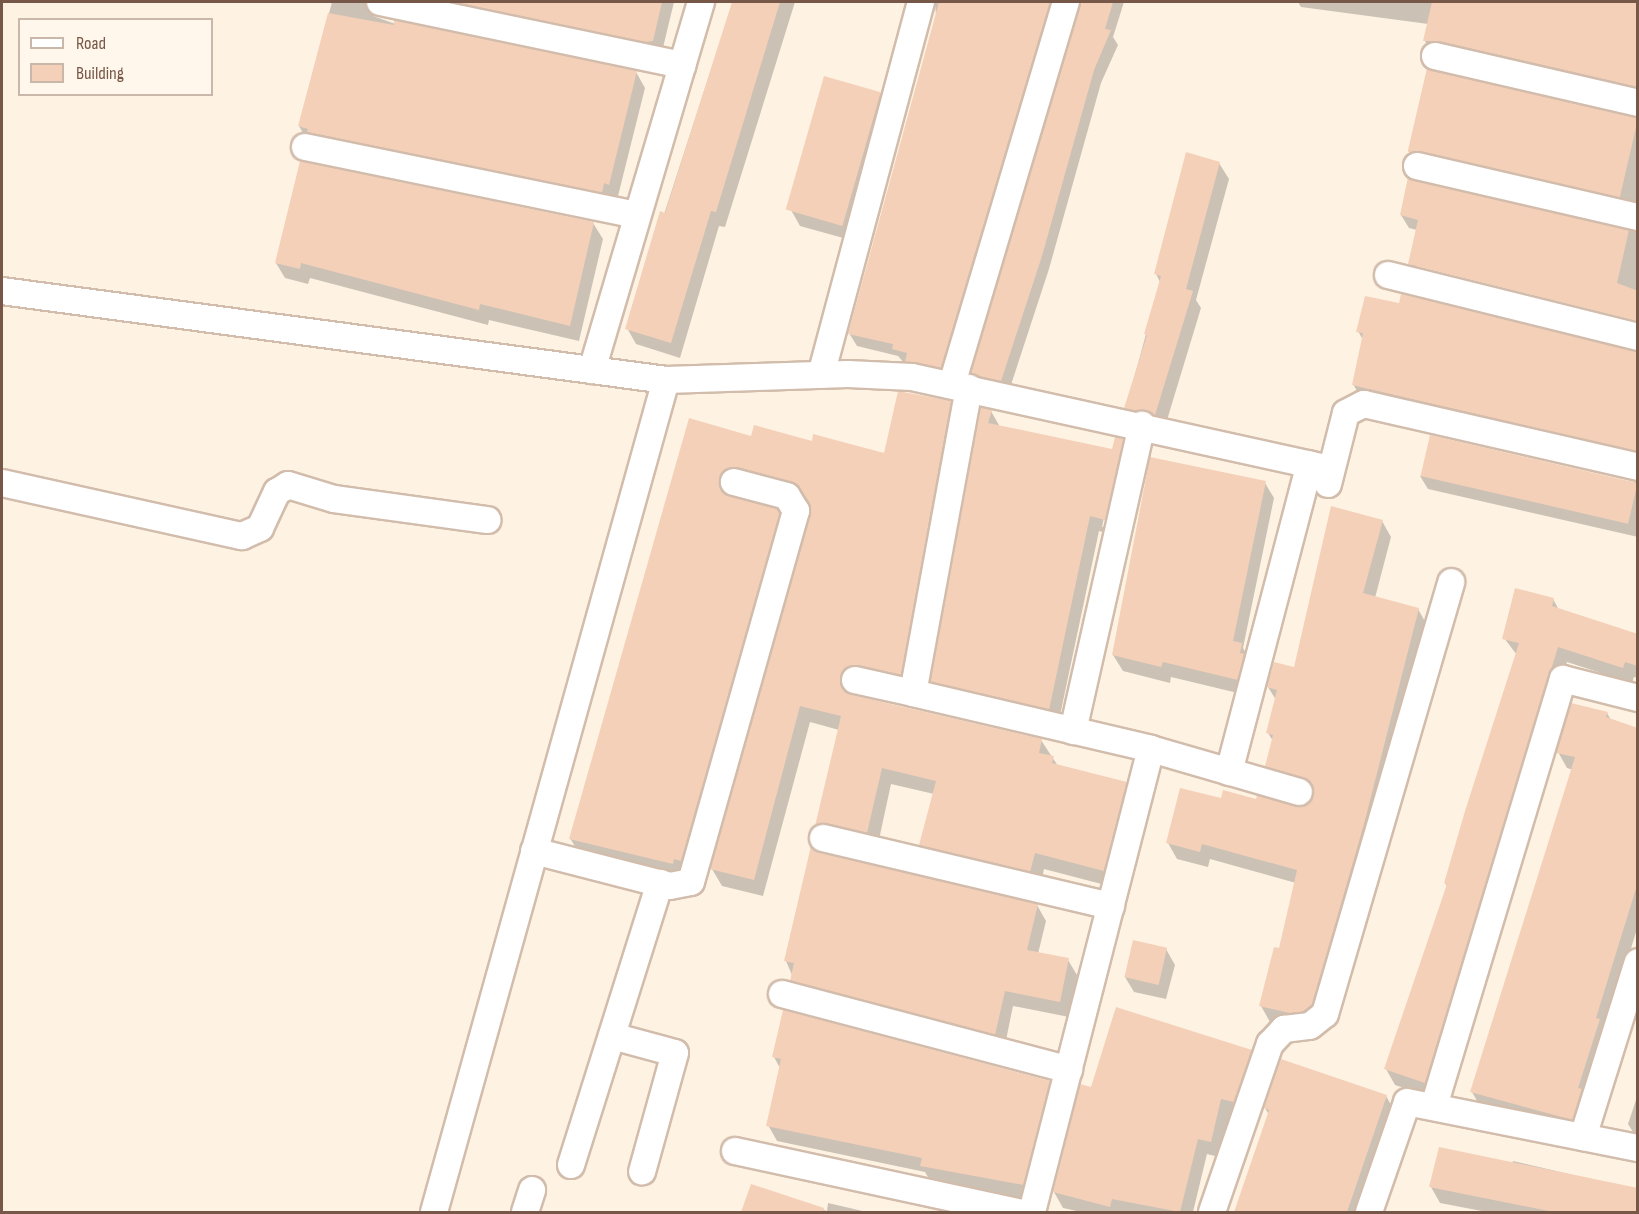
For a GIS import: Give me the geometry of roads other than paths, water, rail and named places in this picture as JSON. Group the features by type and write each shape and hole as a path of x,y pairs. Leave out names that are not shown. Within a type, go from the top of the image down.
{"street":[{"path":"380,2 682,65"},
{"path":"592,370 636,215 701,2"},
{"path":"822,375 921,2"},
{"path":"913,693 961,386 1066,2"},
{"path":"1434,56 1638,103"},
{"path":"305,147 636,215"},
{"path":"1417,166 1638,216"},
{"path":"1388,275 1638,337"},
{"path":"2,291 666,380 822,375 902,376 961,386 1142,425 1323,472"},
{"path":"434,1212 666,380"},
{"path":"1229,772 1323,472 1346,413 1364,404 1638,467"},
{"path":"1073,731 1142,425"},
{"path":"534,851 679,886 691,882 697,871 796,511 787,496 734,482"},
{"path":"2,483 242,536 260,528 277,492 288,485 334,499 488,520"},
{"path":"1212,1212 1270,1044 1284,1029 1310,1026 1325,1014 1451,582"},
{"path":"1434,1106 1563,679 1638,698"},
{"path":"855,680 1151,749 1299,792"},
{"path":"1032,1212 1151,749"},
{"path":"823,838 1111,906"},
{"path":"571,1165 660,883"},
{"path":"1583,1137 1638,962"},
{"path":"782,994 1069,1070"},
{"path":"612,1036 675,1053 642,1173"},
{"path":"1369,1212 1405,1104 1411,1101 1638,1148"},
{"path":"735,1151 1017,1212"}]}
